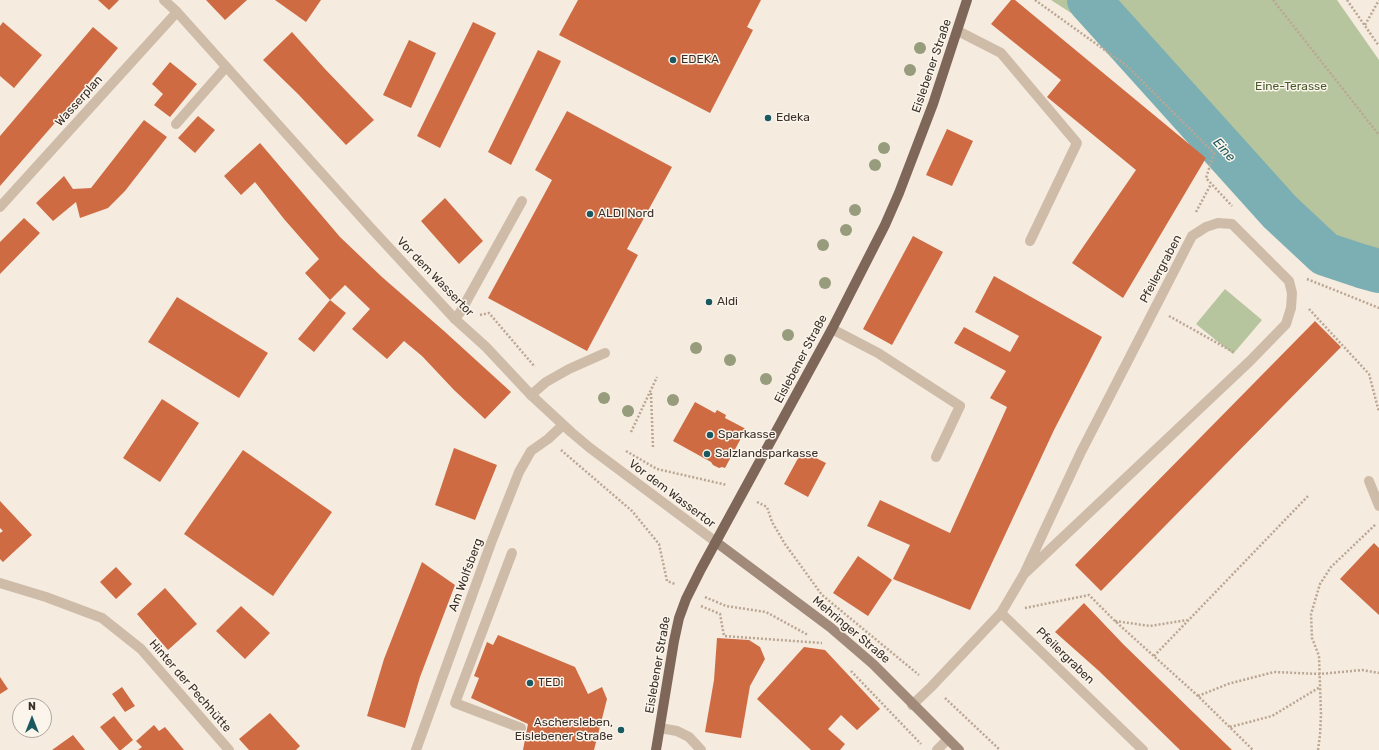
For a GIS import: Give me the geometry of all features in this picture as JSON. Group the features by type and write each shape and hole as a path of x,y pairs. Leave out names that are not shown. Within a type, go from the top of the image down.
{"main road":[{"name":"Eislebener Straße","path":"656,750 674,641 679,618 688,595 861,274 899,193 933,104 967,0"},
{"name":"Mehringer Straße","path":"716,542 830,627 873,664 912,705 959,750"}],"street":[{"name":"Vor dem Wassertor","path":"164,0 177,12 370,228 455,319 486,347 531,395 590,448 716,542"},
{"name":"Wasserplan","path":"0,207 177,12"},
{"path":"958,31 1001,53 1077,143 1030,241"},
{"path":"176,124 226,67"},
{"path":"455,319 462,311 522,201"},
{"name":"Pfeilergraben","path":"1024,574 1250,361 1286,324 1291,308 1292,293 1289,281 1232,224 1218,223 1192,236 1081,452 1024,574 1001,613 1143,750"},
{"path":"832,329 878,353 960,406 936,457"},
{"path":"531,395 546,382 569,369 605,353"},
{"name":"Am Wolfsberg","path":"416,750 491,543 519,472 532,451 563,425"},
{"path":"1369,481 1378,502"},
{"path":"512,553 455,703 521,728"},
{"name":"Hinter der Pechhütte","path":"0,583 46,597 102,618 141,649 229,750"},
{"path":"912,705 1001,613"},
{"name":"Eislebener Straße","path":"660,728 677,731 689,737 702,750"},
{"path":"937,750 948,739"}],"path":[{"path":"1035,0 1128,66 1214,153 1206,178 1232,206"},
{"path":"1272,0 1379,135"},
{"path":"1347,0 1379,46"},
{"path":"1365,25 1379,0"},
{"path":"1302,277 1379,308"},
{"path":"1307,307 1369,374 1379,412"},
{"path":"1155,308 1250,361"},
{"path":"455,319 489,313 530,360 546,382"},
{"path":"631,432 657,377"},
{"path":"651,392 653,448"},
{"path":"548,439 632,511 659,544 667,581 720,614 724,636 824,643 818,640"},
{"path":"625,451 657,469 725,484 767,507 772,522 785,544 822,595 932,686 1000,750"},
{"path":"1154,656 1308,496"},
{"path":"1318,750 1321,728 1320,674 1319,656 1312,638 1311,614 1320,584 1331,567 1379,521"},
{"path":"688,595 726,606 766,612 811,636"},
{"path":"1001,613 1089,595 1198,696 1253,750"},
{"path":"1115,620 1150,626 1188,620"},
{"path":"850,670 922,746"},
{"path":"1198,696 1228,684 1274,672 1320,674 1362,670 1379,674"},
{"path":"1230,727 1272,716 1320,687"}],"green space":[{"name":"Eine-Terasse","path":"1051,0 1337,0 1379,60 1379,293 1320,269 1214,131 1124,47"},
{"path":"1225,289 1262,320 1233,354 1196,324"}],"building":[{"path":"98,0 119,0 109,10"},
{"path":"206,0 247,0 225,20"},
{"path":"275,0 321,0 306,22"},
{"name":"EDEKA","path":"578,0 761,0 747,27 753,30 710,113 559,35"},
{"path":"1011,0 1015,0 1206,158 1123,298 1072,263 1136,170 1047,97 1061,80 991,24"},
{"path":"3,22 42,55 14,88 0,76 0,26"},
{"path":"473,22 496,33 440,148 417,136"},
{"path":"93,27 118,48 0,186 0,136"},
{"path":"292,32 374,120 346,145 298,94 263,60"},
{"path":"409,40 436,53 411,108 383,95"},
{"path":"538,50 561,61 511,165 488,152"},
{"path":"170,62 197,84 170,117 154,105 163,94 152,84"},
{"name":"ALDI Nord","path":"567,111 672,167 627,249 638,255 587,351 488,298 552,180 535,170"},
{"path":"198,116 215,130 195,153 178,138"},
{"path":"144,120 167,137 125,191 108,208 80,218 76,202 53,221 36,203 64,176 73,189 91,188"},
{"path":"947,129 973,141 952,186 926,175"},
{"path":"260,143 340,237 382,277 511,392 485,419 454,390 422,356 404,341 387,359 352,329 370,309 345,285 330,300 305,273 319,259 284,219 255,182 241,195 224,176"},
{"path":"445,198 483,241 459,264 421,221"},
{"path":"24,218 40,233 0,274 0,242"},
{"path":"913,236 943,252 892,345 863,329"},
{"path":"994,276 1102,337 1054,430 970,610 893,579 910,545 867,526 880,500 950,533 1007,407 990,398 1006,371 954,343 964,327 1010,352 1019,336 975,312"},
{"path":"177,297 268,353 239,398 148,342"},
{"path":"330,300 346,313 314,352 298,339"},
{"path":"1315,321 1341,347 1101,591 1075,565"},
{"path":"162,399 199,423 160,482 123,458"},
{"name":"Sparkasse","path":"695,402 715,413 717,410 726,415 725,418 746,429 725,468 719,468 713,465 711,462 673,441"},
{"path":"454,448 497,465 475,520 435,505"},
{"path":"243,450 332,512 273,596 184,534"},
{"path":"802,451 826,463 808,497 784,484"},
{"path":"0,501 32,535 3,562 0,559 0,533 3,531 0,528"},
{"path":"1374,543 1379,548 1379,615 1340,579"},
{"path":"858,556 892,580 868,616 833,593"},
{"path":"422,562 455,585 420,677 405,728 367,716 384,659"},
{"path":"116,567 132,584 116,599 100,582"},
{"path":"165,588 197,624 168,650 137,614"},
{"path":"1084,603 1123,644 1232,750 1180,750 1099,671 1055,632"},
{"path":"241,606 270,633 245,659 216,631"},
{"name":"TEDi","path":"498,635 575,667 588,694 602,687 607,699 594,750 523,750 528,724 471,698 479,678 474,676 487,642 493,645"},
{"path":"717,638 749,640 760,647 765,659 750,686 741,738 705,732 714,680"},
{"path":"804,647 825,650 880,709 857,730 841,715 828,729 845,744 840,750 811,750 757,699"},
{"path":"0,677 8,689 0,694"},
{"path":"122,687 135,706 125,712 112,694"},
{"path":"270,713 300,746 296,750 249,750 239,739"},
{"path":"114,716 133,740 121,750 119,750 100,727"},
{"path":"154,725 159,731 165,727 184,750 138,750 142,747 136,741"},
{"path":"73,735 85,750 52,750"}],"waterway":[{"name":"Eine","path":"1089,0 1280,212 1325,254 1379,271"}],"place":[{"name":"EDEKA","path":"673,60"},
{"name":"Edeka","path":"768,118"},
{"name":"ALDI Nord","path":"590,214"},
{"name":"Aldi","path":"709,302"},
{"name":"Sparkasse","path":"710,435"},
{"name":"Salzlandsparkasse","path":"707,454"},
{"name":"TEDi","path":"530,683"},
{"name":"Aschersleben, Eislebener Straße","path":"621,730"}]}
